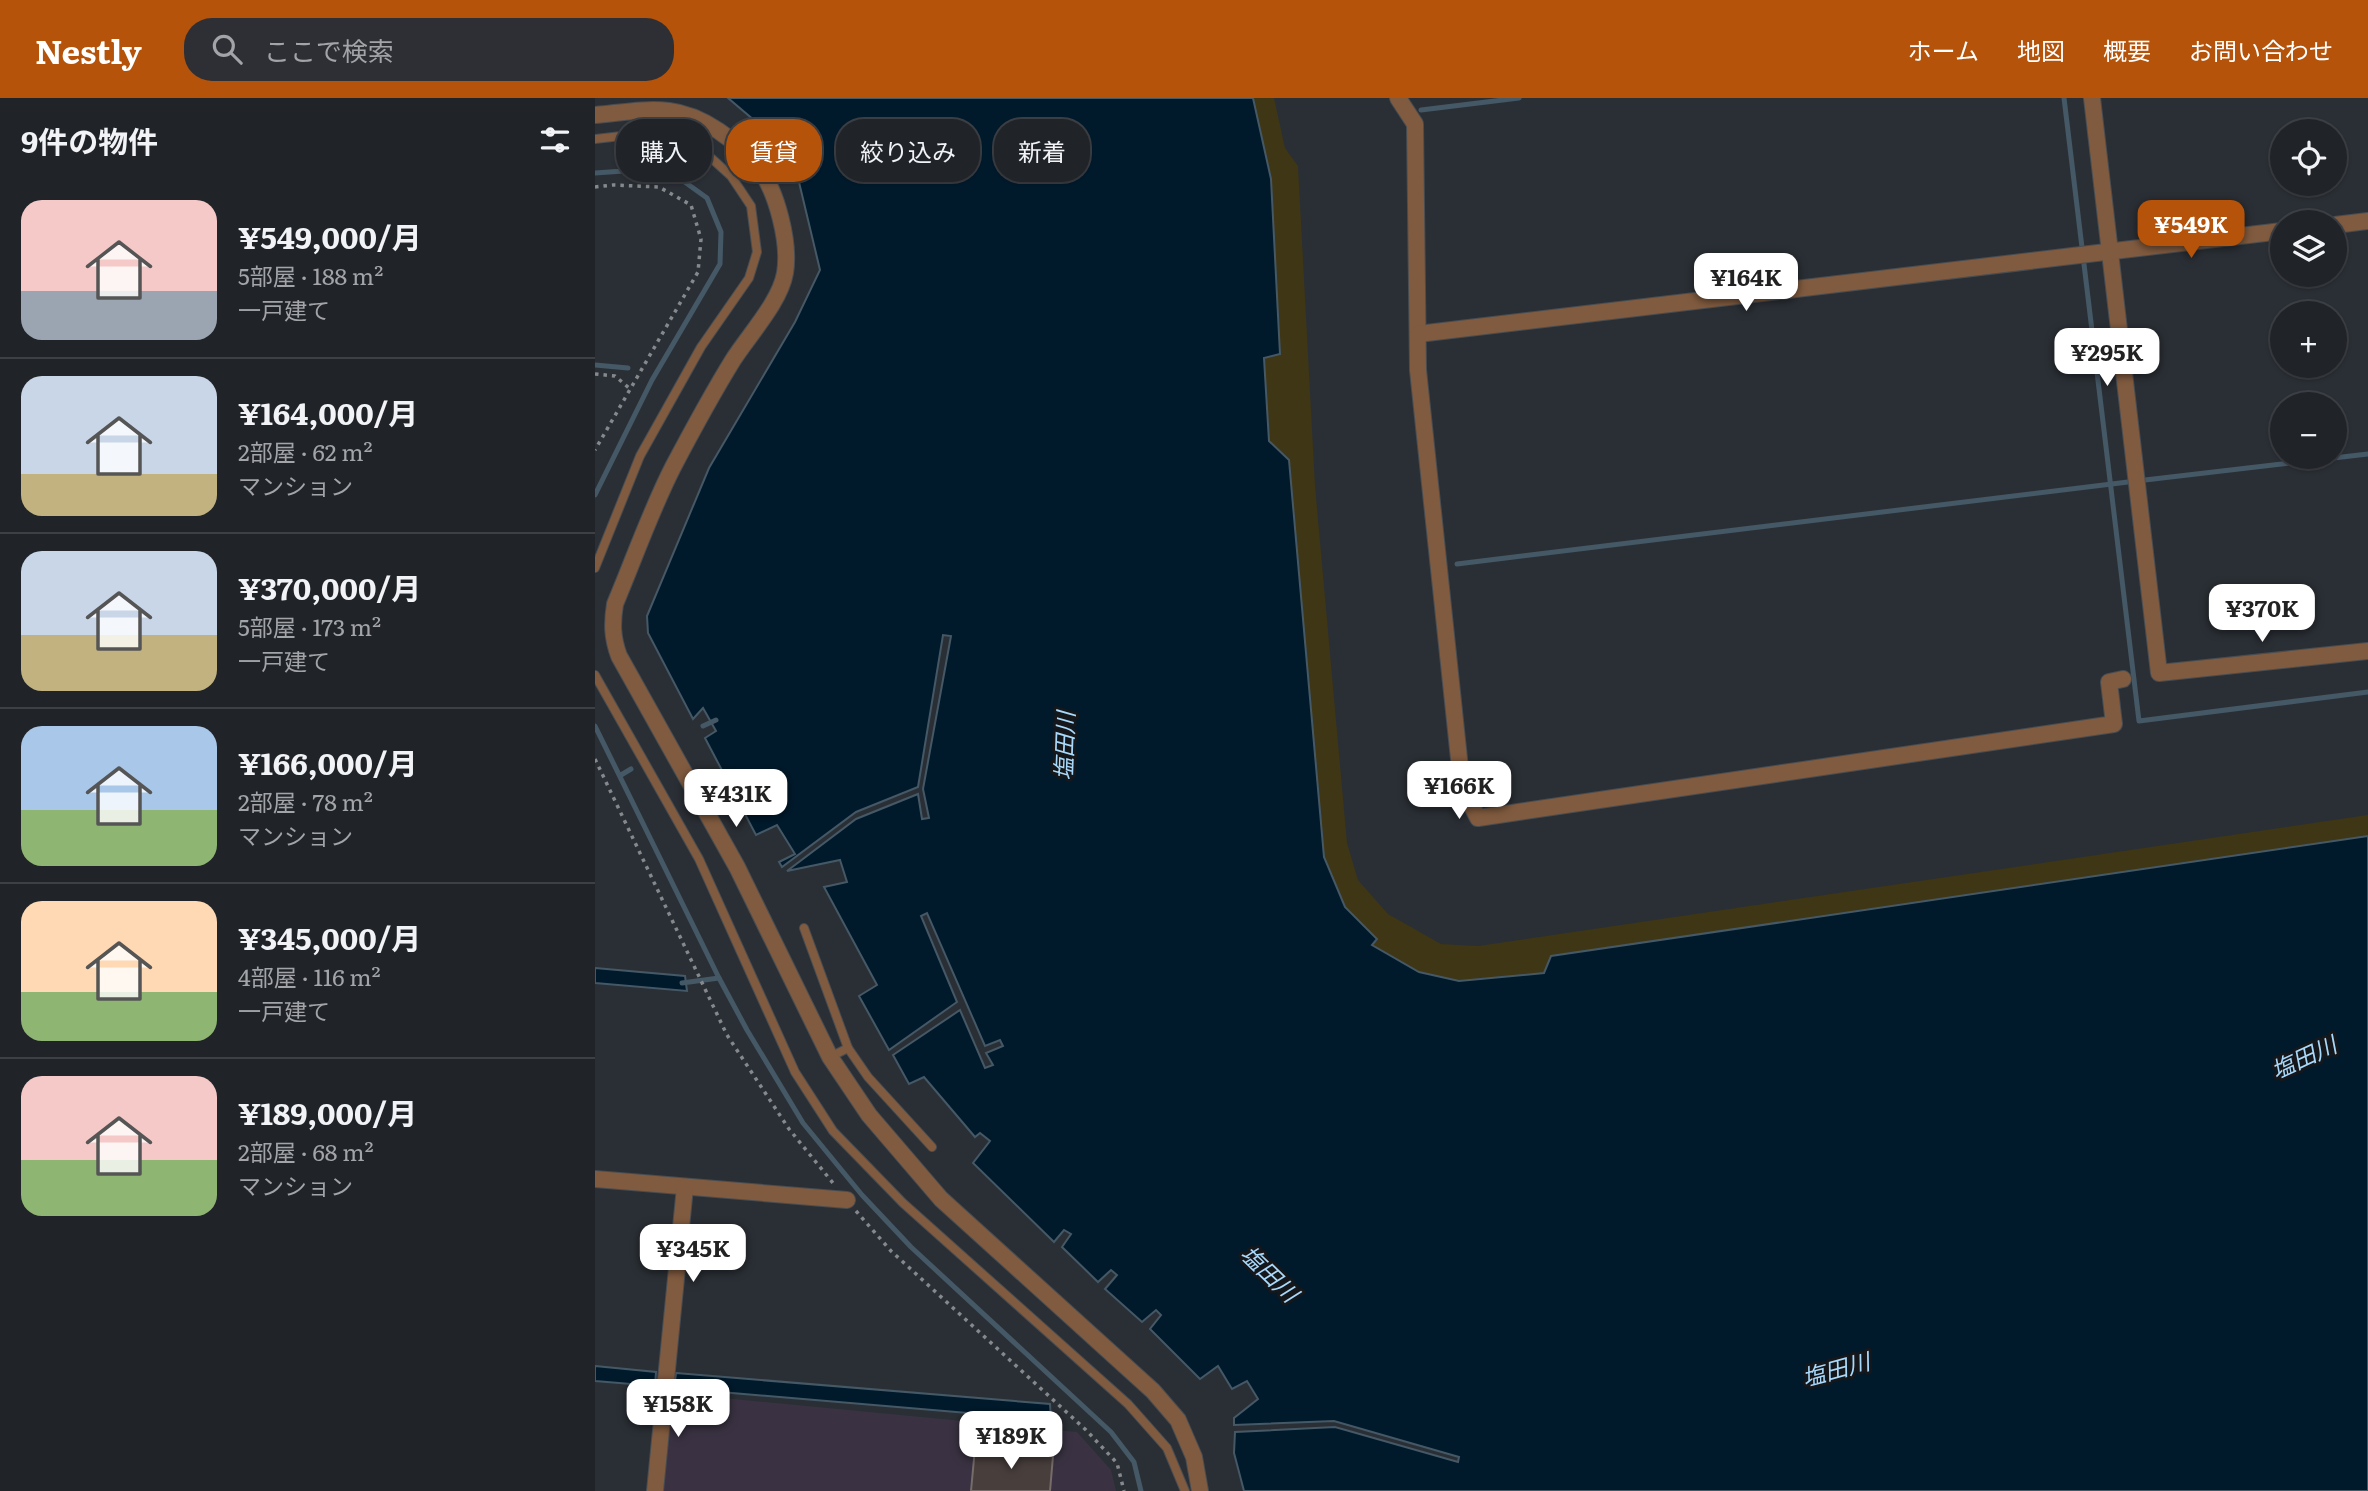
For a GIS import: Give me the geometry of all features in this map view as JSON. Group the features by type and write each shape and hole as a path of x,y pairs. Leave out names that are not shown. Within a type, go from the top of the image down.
{"street":[{"path":"1398,98 1415,124 1418,370 1462,787 1478,818 2114,724 2109,682 2123,679"},
{"path":"2092,98 2102,252 2159,673 2368,651"},
{"path":"595,115 649,110 672,111 700,121 732,140 759,168 778,206 784,239 785,272 780,291 733,361 672,469 615,604 613,640 619,656 737,867 830,1056 869,1115 941,1199 1153,1391 1178,1420 1194,1457 1200,1491"},
{"path":"2347,224 2368,221"},
{"path":"1418,334 2270,232"},
{"path":"595,1179 847,1200"},
{"path":"655,1491 685,1187"}],"lane":[{"path":"595,139 656,132 699,147 731,176 751,206 757,252 749,278 701,346 640,456 595,568"},
{"path":"595,674 699,859 795,1072 833,1130 902,1203 1128,1404 1167,1448 1185,1491"},
{"path":"804,928 848,1048 868,1077 932,1147"},
{"path":"830,1056 848,1048"}],"path":[{"path":"595,187 659,187 691,205 701,239 698,272 595,450"},
{"path":"595,374 615,376 629,388"},
{"path":"595,760 727,1035 789,1129 891,1251 1086,1430 1117,1463 1124,1491"}],"shaded area":[{"path":"671,1393 1077,1432 1111,1470 1116,1491 662,1491"}],"sand":[{"path":"1253,98 1274,98 1285,148 1298,166 1315,486 1347,843 1358,880 1388,914 1441,944 1478,946 2368,815 2368,836 1552,956 1544,973 1459,981 1419,972 1372,945 1377,939 1345,907 1324,857 1289,460 1269,441 1264,358 1280,354"}],"water":[{"name":"塩田川","path":"728,98 1253,98 1271,179 1280,354 1264,358 1269,441 1289,460 1324,857 1345,907 1377,939 1372,945 1419,972 1459,981 1544,973 1551,956 2368,836 2368,1491 1244,1491 1234,1453 1235,1432 1335,1427 1458,1462 1459,1457 1334,1421 1234,1425 1234,1418 1258,1399 1247,1381 1232,1389 1218,1366 1200,1379 1150,1329 1161,1315 1156,1310 1142,1322 1105,1289 1117,1275 1111,1270 1098,1282 1062,1247 1071,1234 1064,1230 1054,1242 973,1163 990,1141 980,1133 975,1137 924,1077 909,1084 893,1055 960,1010 985,1068 993,1065 986,1053 1003,1046 1000,1040 985,1046 927,913 921,916 957,1002 889,1050 859,996 877,985 824,887 847,882 840,860 787,871 856,819 918,794 922,819 929,818 923,789 951,636 943,635 918,787 856,812 782,867 779,862 795,854 777,825 756,835 705,738 716,731 703,708 693,719 648,633 647,616 709,468 795,322 820,270 799,182 822,182 822,119 753,119"},
{"path":"595,968 685,976 687,991 595,983"},
{"path":"595,1366 656,1372 655,1386 595,1381"},
{"path":"676,1373 1050,1404 1051,1420 674,1388"}],"building":[{"path":"975,1448 1053,1456 1050,1491 971,1491"}],"waterway":[{"path":"1421,110 1519,98"},
{"path":"2064,98 2139,721 2368,692"},
{"path":"595,173 638,170 675,175 707,198 721,232 720,264 652,380 595,495"},
{"path":"595,365 628,368"},
{"path":"2145,480 2368,454"},
{"path":"1457,564 2128,482"},
{"path":"703,726 716,720"},
{"path":"595,726 719,978 803,1123 862,1195 911,1247 1111,1432 1134,1462 1141,1491"},
{"path":"621,775 631,769"},
{"path":"682,983 719,978"}]}
